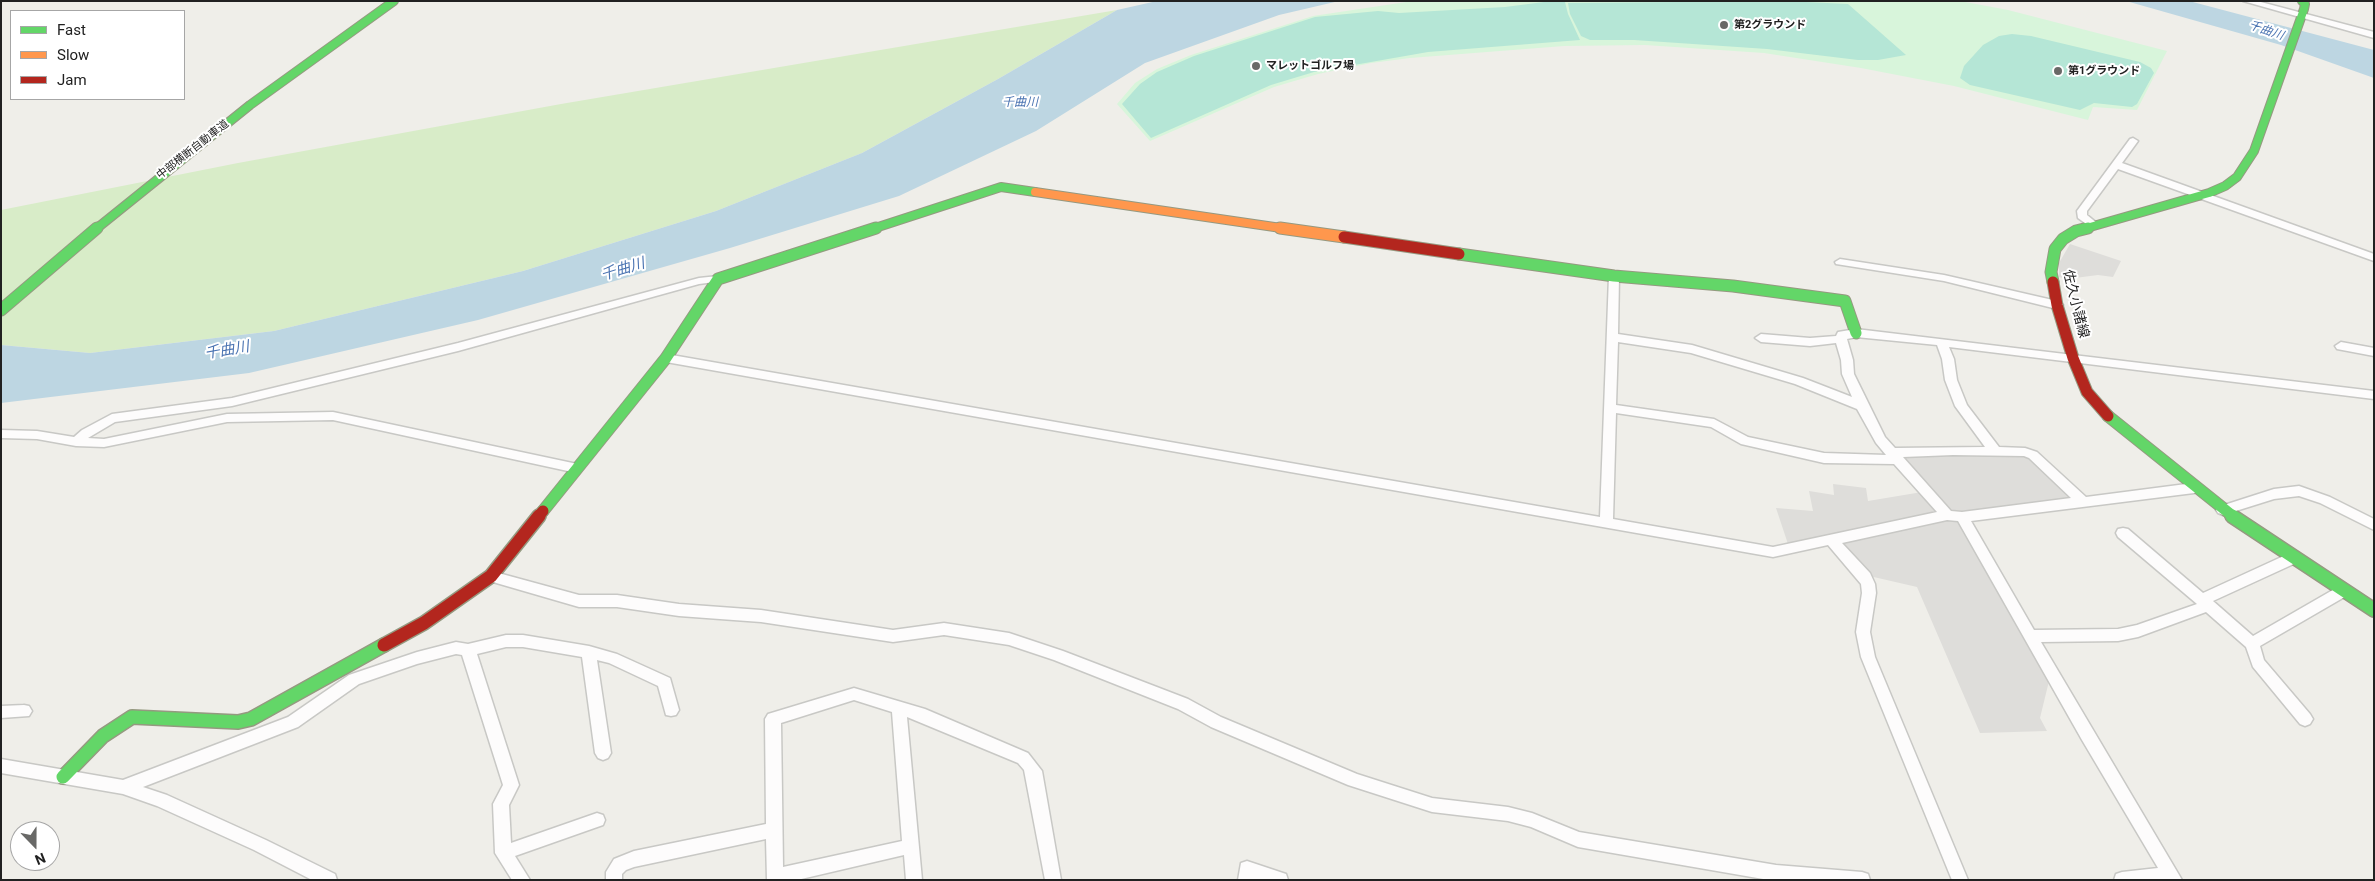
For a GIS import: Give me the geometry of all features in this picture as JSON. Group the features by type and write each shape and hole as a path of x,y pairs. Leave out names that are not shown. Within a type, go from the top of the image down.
{"main road":[{"path":"280,82 330,38 380,1"},
{"name":"佐久小諸線","path":"2302,1 2305,5 2254,151 2242,171 2231,182 2202,196 2093,224 2069,235 2055,249 2051,272 2057,305 2073,358 2088,392 2099,408 2223,510 2374,610"},
{"name":"中部横断自動車道","path":"1,310 117,211 207,138 280,82 400,2"},
{"path":"63,777 103,736 132,718 142,716 238,722 251,718 424,623 491,576 666,358 718,279 996,189 1009,187 1614,276 1733,286 1845,301 1856,333"}],"street":[{"path":"2247,1 2374,35"},
{"path":"2093,224 2082,216 2082,211 2117,166 2133,141"},
{"path":"2117,166 2374,258"},
{"path":"1840,262 1944,278 2057,305"},
{"path":"1606,524 1614,276"},
{"path":"76,442 86,433 112,418 232,402 458,347 699,281 718,279"},
{"path":"1761,338 1810,342 1841,339 1847,333 1856,333 2374,395"},
{"path":"1612,337 1692,349 1793,378 1862,406"},
{"path":"1841,339 1848,374 1880,440 1946,515"},
{"path":"1942,342 1948,359 1951,380 1961,406 1996,452"},
{"path":"2341,346 2374,352"},
{"path":"666,358 1773,552 1832,541 1946,515 1962,516 2081,500 2194,488"},
{"path":"1610,408 1714,423 1745,441 1824,458 2025,452 2033,455 2081,500"},
{"path":"1,434 37,435 76,442 104,443 227,418 334,416 577,468"},
{"path":"2223,510 2274,494 2299,491 2325,500 2374,525"},
{"path":"1962,516 2172,877 2122,880"},
{"path":"2123,533 2252,644 2258,663 2305,719"},
{"path":"1832,541 1865,577 1868,584 1869,593 1863,632 1868,657 1960,880"},
{"path":"2031,636 2118,635 2138,631 2205,603 2293,558"},
{"path":"491,576 579,601 617,601 679,610 761,616 893,636 944,629 1009,640 1058,655 1183,704 1216,722 1354,780 1432,805 1508,814 1532,820 1578,839 1660,854 1776,873 1862,880"},
{"path":"2252,644 2343,591"},
{"path":"123,787 293,722 354,679 417,658 456,648 468,650 506,641 522,641 589,652 612,658 665,682 671,710"},
{"path":"468,650 511,785 501,804 503,852 522,880"},
{"path":"589,652 603,754"},
{"path":"912,846 776,878 773,830 773,719 854,694 920,714 1023,758 1034,772 1053,880"},
{"path":"899,708 914,880"},
{"path":"1,712 24,711"},
{"path":"1,766 123,787 161,800 260,845 330,880"},
{"path":"503,852 597,820"},
{"path":"614,880 614,872 620,864 634,859 773,830"},
{"path":"1246,880 1247,869 1280,880"}],"shaded area":[{"path":"2070,244 2121,261 2113,277 2098,275 2067,279 2059,277 2059,263"},
{"path":"1897,454 2023,455 2035,458 2078,498 1953,513"},
{"path":"1833,484 1866,488 1868,501 1922,492 1943,515 1789,547 1776,508 1813,511 1809,491 1834,495"},
{"path":"1947,518 1960,521 2049,681 2040,718 2047,731 1980,733 1917,587 1865,575 1835,542"}],"green space":[{"path":"1413,1 1960,1 2008,10 2167,51 2137,110 2093,107 2088,120 1954,86 1861,68 1764,53 1645,45 1564,46 1410,58 1371,63 1318,74 1274,87 1150,141 1117,104 1135,83 1157,69 1191,55 1313,16"},
{"name":"第2グラウンド","path":"1785,1 1848,4 1906,55 1878,60 1858,60 1767,49 1634,40 1590,40 1581,36 1570,14 1568,3"},
{"name":"マレットゴルフ場","path":"1544,2 1565,2 1568,14 1580,40 1428,52 1314,72 1271,85 1151,138 1122,104 1140,84 1157,72 1194,56 1315,17 1378,11 1399,13 1505,7"},
{"path":"1117,10 998,79 862,153 716,211 523,271 274,331 90,353 1,345 1,210 238,163 561,104"},
{"name":"第1グラウンド","path":"2012,34 2031,36 2140,62 2151,68 2154,73 2137,104 2132,107 2094,103 2080,110 1970,85 1960,78 1964,66 1983,45 1999,36"}],"water":[{"name":"千曲川","path":"1157,1 1339,1 1279,15 1145,63 1036,131 899,196 730,248 478,320 249,373 1,403 1,345 90,353 274,331 523,271 716,211 862,153 998,79 1117,10"},
{"name":"千曲川","path":"2126,1 2189,1 2374,50 2374,78 2281,45"}],"traffic: fast":[{"path":"1,310 117,211 250,105 394,1"},
{"path":"2053,282 2051,272 2055,249 2063,239 2076,231 2209,193 2225,186 2237,177 2254,151 2304,9 2305,4 2302,1"},
{"path":"543,511 666,358 718,279 1001,187 1035,192"},
{"path":"1459,254 1614,276 1733,286 1845,301 1856,333"},
{"path":"2108,416 2223,510 2374,610"},
{"path":"63,777 103,736 132,717 238,722 251,719 384,645"}],"traffic: slow":[{"path":"1035,192 1344,237"}],"traffic: jam":[{"path":"1344,237 1459,254"},
{"path":"2053,282 2057,305 2073,358 2087,392 2099,408 2108,416"},
{"path":"384,645 424,623 491,576 543,511"}],"place":[{"name":"第2グラウンド","path":"1724,25"},
{"name":"マレットゴルフ場","path":"1256,66"},
{"name":"第1グラウンド","path":"2058,71"}]}
